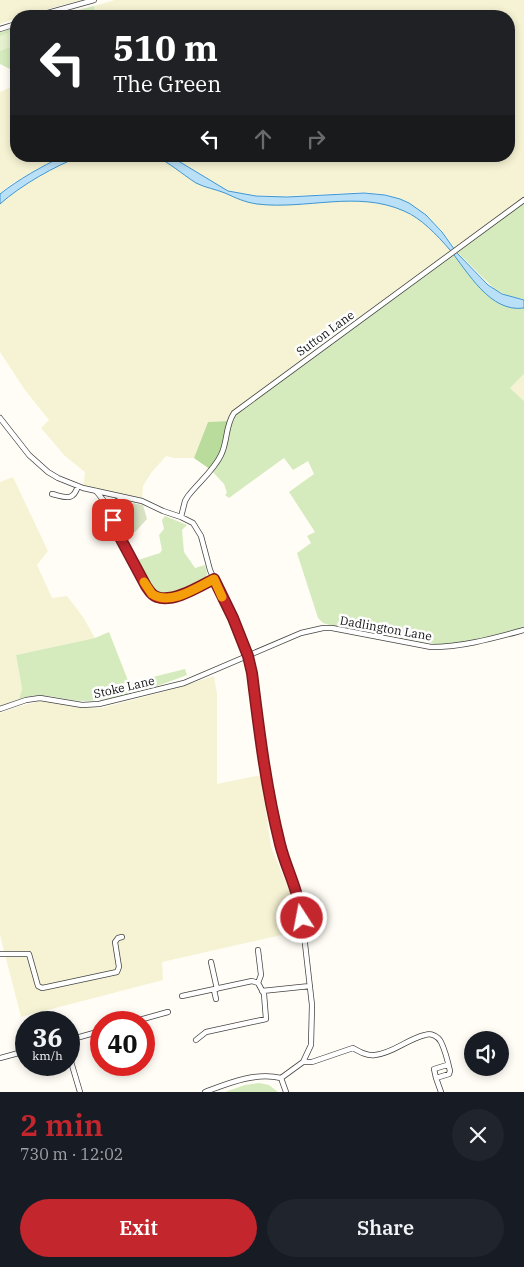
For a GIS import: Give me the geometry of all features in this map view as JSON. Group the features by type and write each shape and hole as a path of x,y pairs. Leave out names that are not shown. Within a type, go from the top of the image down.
{"street":[{"path":"58,10 94,0"},
{"name":"Sutton Lane","path":"181,517 188,496 220,456 224,446 228,421 234,413 524,200"},
{"path":"0,418 21,446 39,465 58,478 96,491 142,501 192,523 201,536 208,564 248,656 266,777 280,846 300,900 312,1005 311,1045 303,1062 281,1078 268,1075 246,1079 205,1092"},
{"path":"52,494 72,496 76,494 78,486"},
{"path":"96,491 108,506 116,530 152,594 164,599 174,598 214,579"},
{"path":"57,501 58,495"},
{"path":"108,506 123,498"},
{"name":"Dadlington Lane","path":"248,656 301,633 323,628 332,628 431,647 461,646 524,630"},
{"name":"Stoke Lane","path":"0,709 26,700 40,698 82,705 99,704 184,683 248,656"},
{"path":"0,954 29,954 38,986 42,988 117,972 119,967 115,942 118,938 122,937"},
{"path":"196,1040 206,1032 266,1019 266,1006 258,982 261,975 258,950"},
{"path":"211,962 216,999"},
{"path":"182,996 252,981 258,982"},
{"path":"262,991 310,986"},
{"path":"155,1016 168,1012"},
{"path":"303,1062 312,1062 354,1048 362,1053 373,1056 392,1051 423,1035 429,1034 441,1041 450,1073 436,1078"},
{"path":"0,1058 15,1055"},
{"path":"441,1092 434,1069 447,1065"},
{"path":"75,1076 80,1092"},
{"path":"281,1078 286,1092"}],"shaded area":[{"path":"0,0 82,0 44,10 10,10 10,20 0,24"},
{"path":"115,0 524,0 524,299 502,294 488,284 457,252 443,232 427,215 400,199 385,194 363,192 287,196 255,195 228,191 181,162 515,162 515,10 95,10 94,6"},
{"path":"10,88 10,162 50,162 13,183 0,193 0,92"},
{"path":"62,162 172,162 206,184 247,198 363,197 414,212 453,251 228,421 208,422 194,458 166,456 151,473 143,486 142,501 83,488 85,472 65,456 41,428 49,420 25,390 0,352 0,200"},
{"path":"524,374 524,401 510,388"},
{"path":"13,477 48,551 37,565 52,598 67,596 83,617 95,638 16,655 22,689 19,699 0,706 0,482"},
{"path":"214,676 217,694 217,784 261,775 271,847 293,899 299,931 162,962 163,980 44,1011 19,1011 0,935 0,713 41,701 79,707 101,708"}],"green space":[{"path":"94,6 95,10 78,10"},
{"path":"10,29 10,69 0,64 0,32"},
{"path":"10,32 10,47 0,51 0,36"},
{"path":"524,200 524,299 510,297 495,289 455,250"},
{"path":"452,253 484,292 497,302 513,308 524,308 524,374 510,388 524,401 524,629 466,643 441,645 336,627 323,623 318,618 297,553 311,543 307,536 315,532 289,492 314,474 308,461 293,470 284,458 229,498 225,495 227,493 224,484 211,470 234,413"},
{"path":"228,421 224,446 211,470 194,458 208,422"},
{"path":"122,504 143,505 147,519 135,532 125,538 119,528 113,510"},
{"path":"165,516 187,525 182,530 184,552 195,568 205,565 207,573 205,581 173,597 164,598 152,593 135,561 160,553 162,550 159,535 164,529 162,520"},
{"path":"109,632 129,683 185,669 187,675 137,692 98,700 77,701 44,696 19,699 22,689 16,655 95,638"},
{"path":"259,1083 269,1085 278,1092 225,1092 245,1085"}],"water":[{"path":"51,162 67,162 18,190 0,204 0,194 30,173"},
{"path":"166,162 180,162 228,191 256,196 287,197 364,193 400,199 426,215 442,232 457,253 488,285 502,294 524,300 524,308 512,308 490,298 434,233 423,222 404,211 386,205 350,201 294,205 257,204 240,200 196,183"}],"slow traffic":[{"path":"144,582 152,594 164,599 174,598 214,579 222,597"}],"route":[{"path":"113,520 116,530 152,594 164,599 174,598 214,579 233,618 248,656 252,673 266,777 280,846 300,900 302,918"}]}
